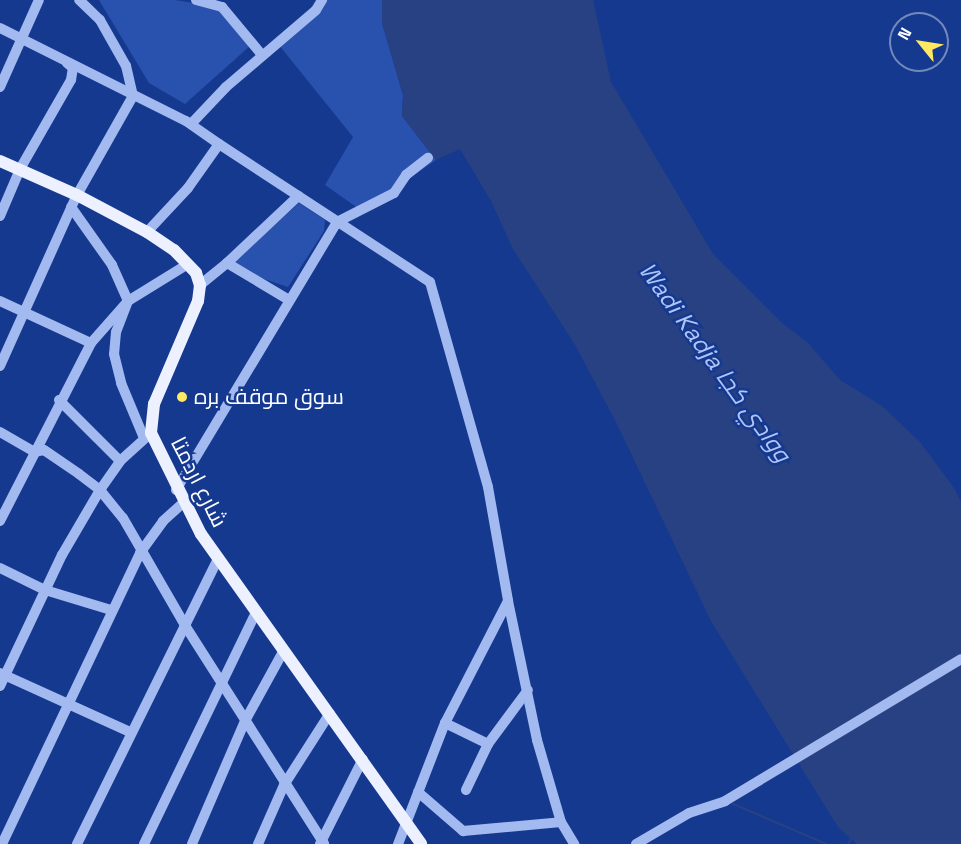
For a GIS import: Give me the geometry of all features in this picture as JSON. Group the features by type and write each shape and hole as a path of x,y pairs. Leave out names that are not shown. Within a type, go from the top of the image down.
{"main road":[{"path":"0,161 77,195 147,232 188,264 200,285"},
{"name":"شارع اردمتا","path":"200,285 195,311 154,404 147,435 183,503 218,559 255,614 363,759 421,844"}],"street":[{"path":"0,87 39,0"},
{"path":"0,366 71,207 133,96 126,66 91,4 79,0"},
{"path":"196,0 222,7 262,55"},
{"path":"191,124 262,55 295,30 322,0"},
{"path":"0,28 191,124 431,282 488,488 508,602 537,740 561,822 574,844"},
{"path":"0,216 20,170 71,80 73,69 66,61"},
{"path":"147,232 188,188 219,144"},
{"path":"176,490 337,222 394,193 405,175 428,158"},
{"path":"200,285 227,263 298,196"},
{"path":"0,686 3,674 45,590 100,490 120,461 147,435 120,383 114,354 116,332 128,301 112,265 71,207"},
{"path":"227,263 289,300"},
{"path":"0,520 59,400 91,343 128,301 188,264"},
{"path":"0,301 91,343"},
{"path":"59,400 120,461"},
{"path":"0,432 34,452 44,450 100,490 128,526 140,553 322,843"},
{"path":"2,844 67,702 140,553 163,520 183,503"},
{"path":"77,844 130,732 186,627 218,559"},
{"path":"0,568 45,590 111,610"},
{"path":"398,844 408,825 418,792 445,723 508,602"},
{"path":"144,844 255,614"},
{"path":"192,844 245,721 283,652"},
{"path":"636,844 689,813 725,801 960,660"},
{"path":"3,674 130,732"},
{"path":"466,790 488,744 528,690"},
{"path":"258,844 284,785 330,713"},
{"path":"445,723 488,744"},
{"path":"322,843 363,759"},
{"path":"418,792 463,831 561,822"}],"shaded area":[{"path":"99,0 175,0 217,7 251,45 185,104 149,83"},
{"path":"326,0 382,0 382,23 403,95 402,116 436,160 362,211 325,185 353,137 279,45"},
{"path":"299,203 325,220 324,231 288,287 258,277 233,262"}],"water":[{"name":"Wadi Kadja ووادي كجا","path":"382,0 593,0 611,82 713,254 782,323 808,343 840,380 882,406 920,442 954,488 961,502 961,844 857,844 838,827 711,621 616,422 574,343 513,249 491,201 460,149 436,160 402,116 403,95 382,23"}],"waterway":[{"path":"731,803 826,844"},
{"path":"848,844 853,836"}],"place":[{"name":"سوق موقف بره","path":"182,397"}]}
